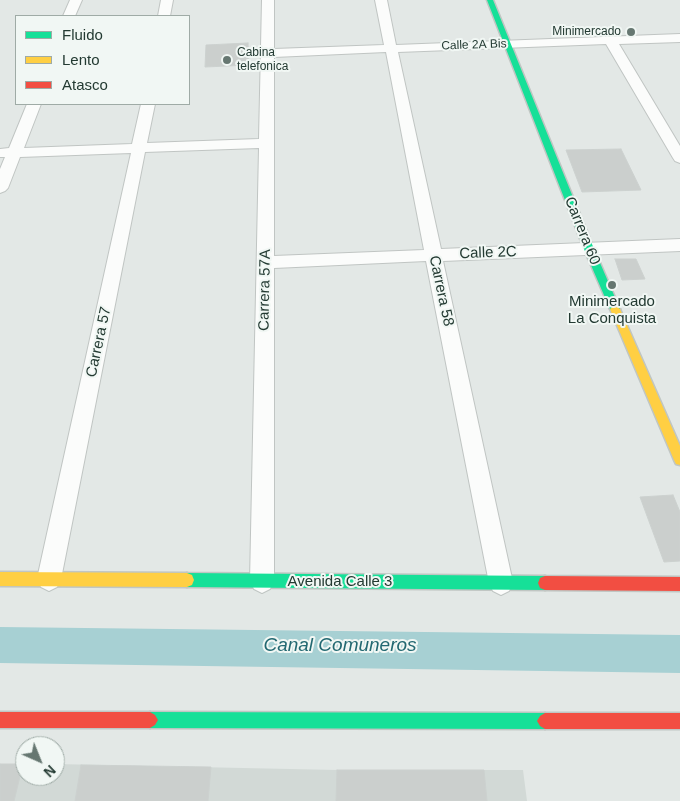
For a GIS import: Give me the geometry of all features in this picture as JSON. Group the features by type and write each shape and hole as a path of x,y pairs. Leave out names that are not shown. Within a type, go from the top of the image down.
{"main road":[{"name":"Carrera 60","path":"490,0 589,248 680,460"},
{"name":"Avenida Calle 3","path":"0,579 680,584"},
{"path":"0,720 680,721"}],"street":[{"path":"70,15 76,0"},
{"path":"164,15 167,0"},
{"name":"Carrera 57A","path":"262,581 268,0"},
{"name":"Carrera 58","path":"381,0 501,583"},
{"name":"Calle 2A Bis","path":"268,52 680,38"},
{"path":"610,40 680,158"},
{"path":"0,188 7,152 33,105"},
{"name":"Carrera 57","path":"49,579 148,105"},
{"path":"7,152 267,144"},
{"name":"Calle 2C","path":"265,262 680,245"}],"shaded area":[{"path":"0,764 15,764 15,786 65,786 65,764 337,770 523,770 527,801 0,801"}],"water":[{"name":"Canal Comuneros","path":"0,627 680,635 680,673 0,663"}],"building":[{"path":"248,43 249,65 205,67 206,45"},
{"path":"621,149 641,190 582,192 566,150"},
{"path":"615,259 636,259 645,279 622,280"},
{"path":"673,495 680,512 680,561 664,562 640,497"},
{"path":"0,764 15,764 15,786 18,786 14,801 0,801"},
{"path":"81,765 211,767 208,801 75,801"},
{"path":"337,770 484,770 487,801 336,801"}],"traffic: fast":[{"path":"490,0 589,249 615,309"},
{"path":"187,580 545,583"},
{"path":"150,720 545,721"}],"traffic: slow":[{"path":"615,309 680,460"},
{"path":"0,579 187,580"}],"traffic: jam":[{"path":"545,583 680,584"},
{"path":"0,720 150,720"},
{"path":"545,721 680,721"}],"place":[{"name":"Minimercado","path":"631,32"},
{"name":"Cabina telefonica","path":"227,60"},
{"name":"Minimercado La Conquista","path":"612,285"}]}
